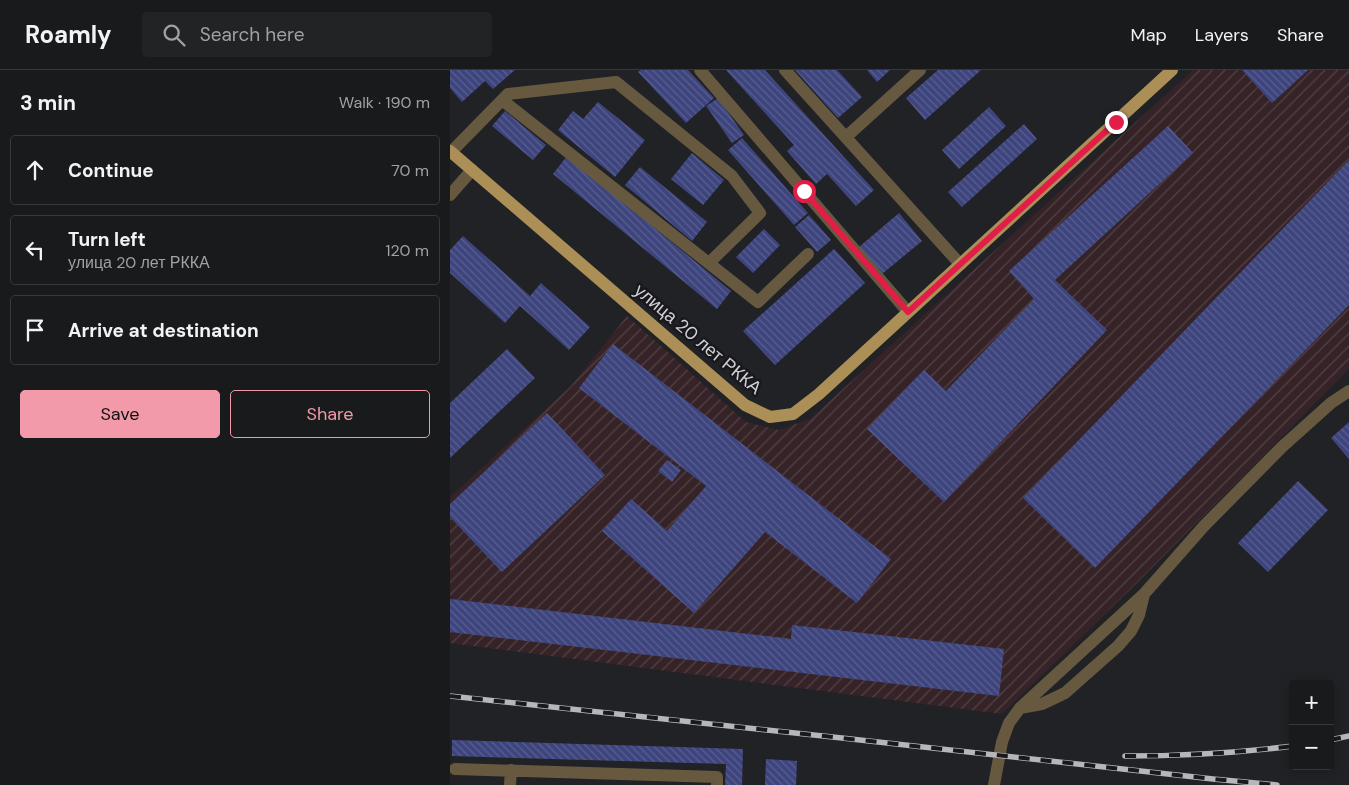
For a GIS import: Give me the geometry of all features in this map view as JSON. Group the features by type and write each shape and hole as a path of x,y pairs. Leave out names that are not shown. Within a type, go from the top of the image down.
{"main road":[{"name":"улица 20 лет РККА","path":"451,151 745,405 770,417 793,414 819,394 1172,70"}],"street":[{"path":"700,70 908,312"},
{"path":"785,70 960,264"},
{"path":"846,137 920,70"},
{"path":"451,151 508,94 616,82 732,176 760,213 709,263"},
{"path":"502,100 758,302 808,254"},
{"path":"450,195 472,170"},
{"path":"994,782 1002,742 1009,723 1020,708 1144,594 1204,526 1282,446 1331,402 1349,391"},
{"path":"1020,708 1042,704 1065,693 1100,663 1131,631 1139,614 1144,594"},
{"path":"455,769 717,777 717,785"},
{"path":"510,785 511,770"}],"shaded area":[{"path":"1193,70 1349,70 1349,369 1137,583 1002,714 450,643 450,497 571,386 627,316 746,422 779,430 810,419"}],"building":[{"path":"450,70 515,70 493,89 485,81 462,102 450,88"},
{"path":"641,70 688,70 714,98 686,123 638,72"},
{"path":"726,70 765,70 874,190 856,206 827,174 816,184 787,151 794,145"},
{"path":"795,70 837,70 862,97 838,118"},
{"path":"867,70 890,70 877,82"},
{"path":"938,70 981,70 925,120 906,98"},
{"path":"1242,70 1308,70 1272,103"},
{"path":"718,98 744,135 732,143 706,106"},
{"path":"598,102 645,140 615,177 558,130 573,111 583,119"},
{"path":"989,107 1006,126 959,169 942,150"},
{"path":"505,111 546,145 533,160 492,126"},
{"path":"1024,124 1037,139 962,207 948,192"},
{"path":"1168,126 1193,153 1055,280 1107,330 944,502 867,429 924,370 946,391 1034,299 1009,271"},
{"path":"742,138 808,213 794,225 728,150"},
{"path":"692,153 724,180 703,205 671,179"},
{"path":"567,156 731,291 717,309 553,174"},
{"path":"1349,160 1349,305 1095,568 1023,498"},
{"path":"640,167 707,222 692,241 625,185"},
{"path":"899,213 922,241 882,274 859,247"},
{"path":"809,215 831,240 817,252 795,227"},
{"path":"764,229 780,245 753,273 736,257"},
{"path":"463,236 530,296 541,283 590,327 569,350 520,306 505,323 450,273 450,250"},
{"path":"834,249 865,283 775,365 743,331"},
{"path":"613,344 891,559 857,603 765,532 694,613 602,531 631,499 667,531 706,486 579,388"},
{"path":"507,349 535,378 450,458 450,403"},
{"path":"547,413 605,475 502,572 450,517 450,504"},
{"path":"1349,422 1349,459 1331,438"},
{"path":"667,460 681,470 672,482 658,471"},
{"path":"1298,481 1328,510 1268,572 1238,543"},
{"path":"450,599 791,639 792,625 1004,649 999,696 450,632"},
{"path":"452,740 743,749 742,785 725,785 726,764 452,756"},
{"path":"766,759 797,761 796,785 765,785"}],"railway":[{"path":"450,696 1277,785"},
{"path":"1334,739 1349,736"},
{"path":"1125,756 1209,754 1289,746"}],"route":[{"path":"804,191 908,312 1116,122"}]}
